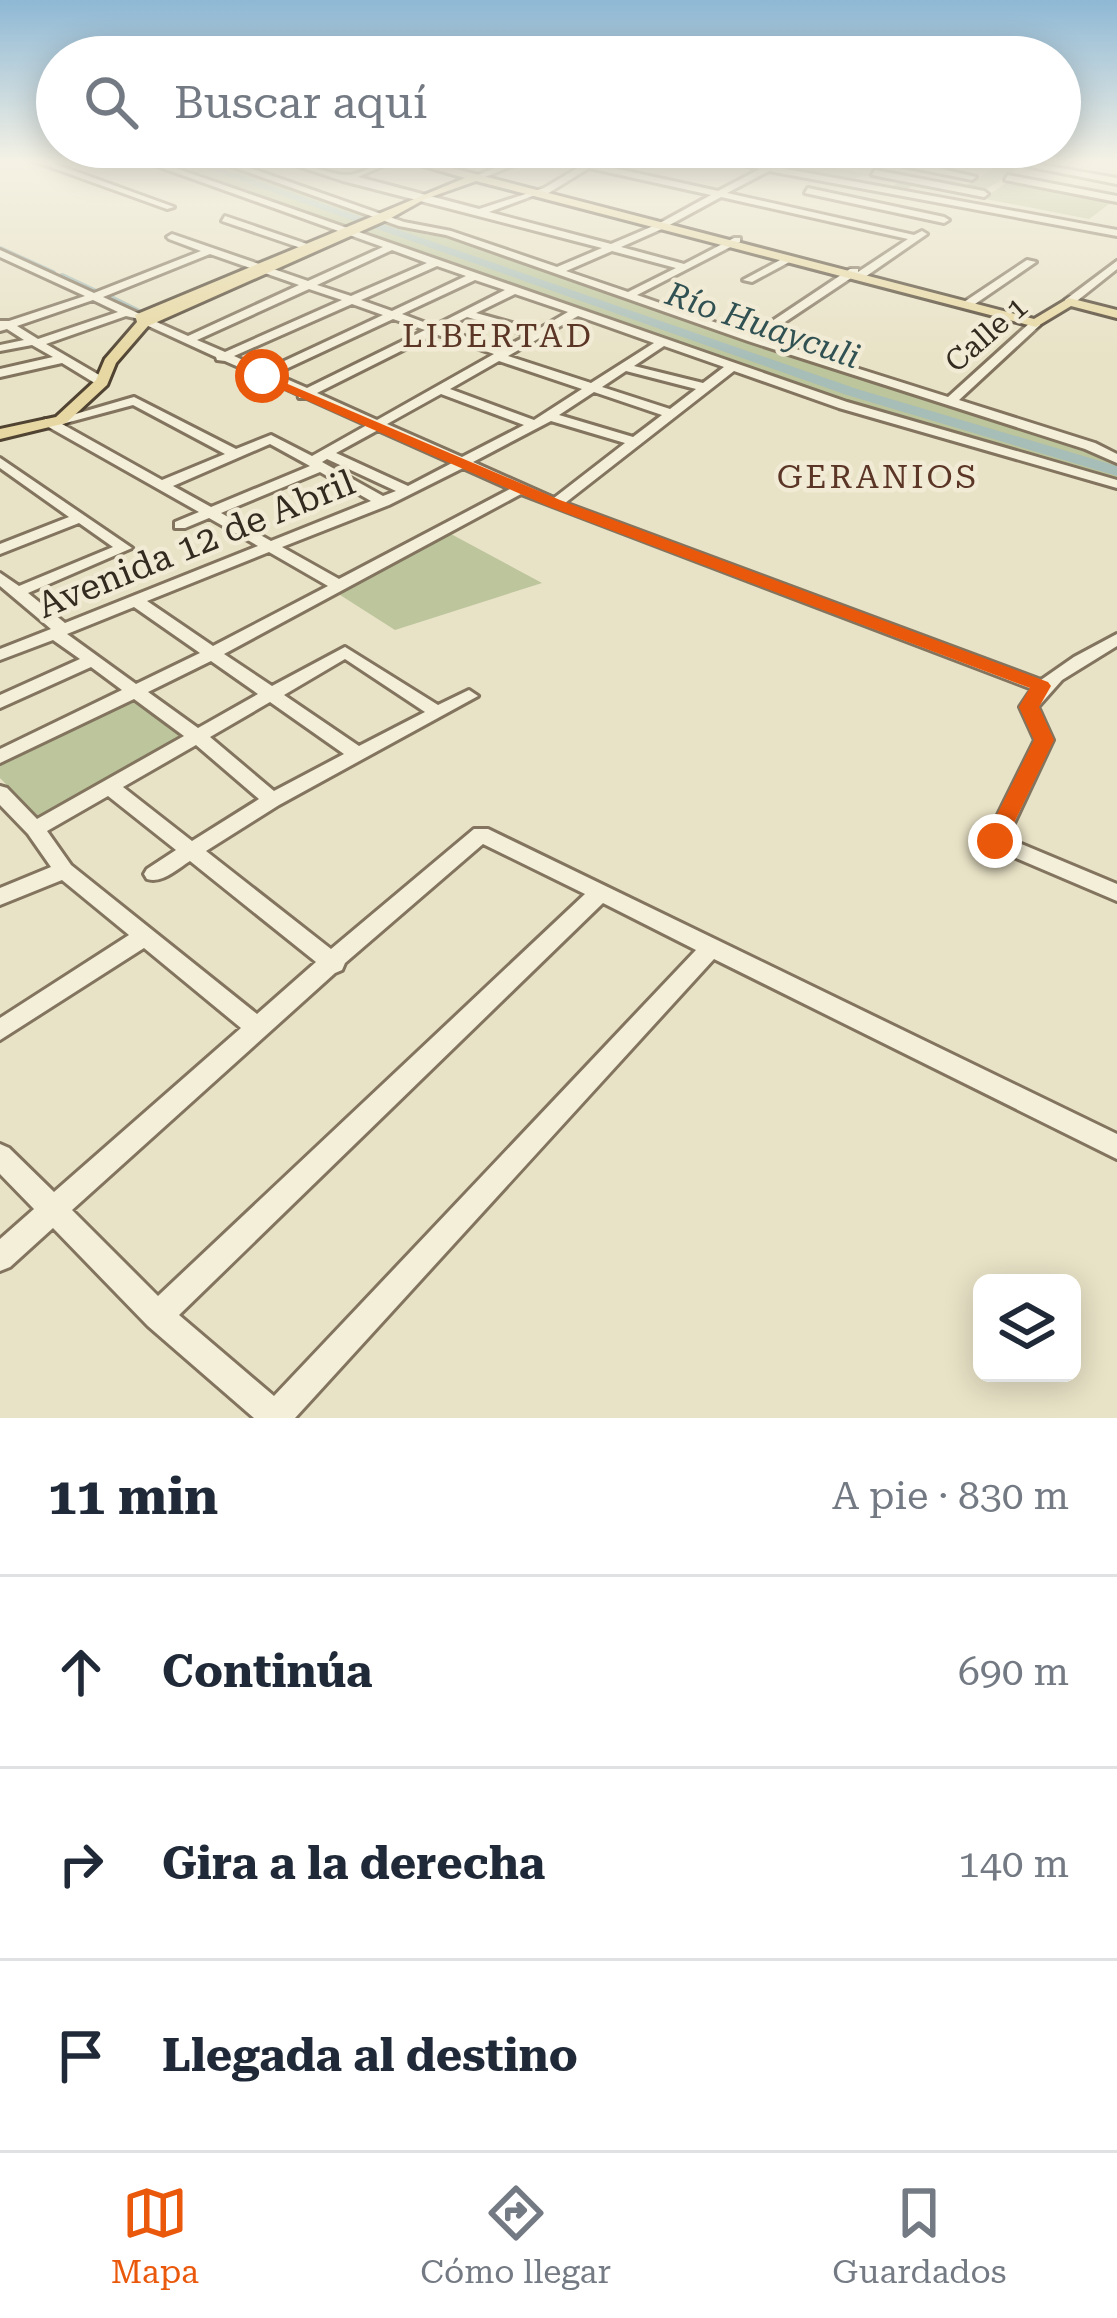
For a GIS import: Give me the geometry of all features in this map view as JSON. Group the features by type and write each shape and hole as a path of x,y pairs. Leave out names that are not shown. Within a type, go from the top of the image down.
{"main road":[{"path":"261,270 364,226"},
{"path":"0,434 55,421 102,382 140,318 364,226"},
{"path":"672,226 1039,321"},
{"path":"733,242 856,274"},
{"path":"1069,302 1117,314"},
{"name":"Calle 1","path":"1039,321 1069,302"}],"street":[{"path":"246,226 307,247"},
{"path":"368,226 392,247 661,343 843,405 1117,484"},
{"path":"378,226 448,233 752,339 1090,446 1117,459"},
{"path":"448,233 461,226"},
{"path":"532,226 686,267"},
{"path":"557,271 659,226"},
{"path":"865,226 916,238"},
{"path":"882,230 889,226"},
{"path":"752,339 934,226"},
{"path":"1077,226 1117,233"},
{"path":"1067,234 1081,227"},
{"path":"537,238 553,232"},
{"path":"172,237 589,390 672,414"},
{"path":"628,296 733,242"},
{"path":"506,253 521,246"},
{"path":"188,340 392,247"},
{"path":"3,325 96,296 209,251"},
{"path":"0,253 221,358 555,504 1041,686"},
{"path":"0,264 14,259"},
{"path":"748,280 788,260"},
{"path":"221,358 437,262"},
{"path":"970,303 1030,262"},
{"name":"Calle 1","path":"1069,302 1117,264"},
{"path":"262,376 477,275"},
{"path":"303,395 516,289"},
{"path":"180,525 321,460 575,313"},
{"path":"467,314 538,334"},
{"path":"0,348 140,318"},
{"name":"Calle 1","path":"949,404 1039,321"},
{"path":"3,325 102,382"},
{"name":"Avenida 12 de Abril","path":"0,655 408,491 542,420 661,343"},
{"path":"0,373 62,359"},
{"path":"555,504 733,366"},
{"path":"624,367 706,388"},
{"path":"440,389 636,442"},
{"path":"55,421 134,401 235,454"},
{"path":"55,421 338,586"},
{"path":"160,486 271,440 408,491"},
{"path":"321,460 384,502"},
{"path":"0,462 124,548 17,592"},
{"path":"0,483 19,476"},
{"path":"0,757 214,652 522,488"},
{"path":"0,549 79,518"},
{"path":"0,578 92,660 198,737 272,800"},
{"path":"136,601 356,753"},
{"path":"1117,639 1041,686 1029,707 1044,740 995,841 1117,893"},
{"path":"34,829 345,652 437,712"},
{"path":"0,702 92,660"},
{"path":"154,874 272,800 469,696"},
{"path":"109,786 334,964"},
{"path":"0,794 64,870 257,1028"},
{"path":"0,1257 400,901 482,834 1117,1147"},
{"path":"0,897 64,870"},
{"path":"158,1316 599,894"},
{"path":"0,1030 143,937"},
{"path":"0,1156 158,1316 277,1417 710,950"}],"green space":[{"path":"377,226 404,226 428,235 446,235 949,407 1095,448 1117,462 1117,479 849,403 361,233"},
{"path":"451,534 542,583 395,630 337,593"},
{"path":"135,696 188,736 39,818 0,778 0,764"}],"waterway":[{"name":"Río Huayculi","path":"377,226 852,392 1117,471"},
{"path":"0,249 53,273"},
{"path":"62,276 98,293"},
{"path":"104,296 111,299"},
{"path":"105,296 111,299"},
{"path":"111,299 141,314"}],"district":[{"name":"LIBERTAD","path":"498,335"},
{"name":"GERANIOS","path":"878,476"}],"route":[{"path":"262,376 555,504 1041,686 1029,707 1044,740 995,841"}]}
